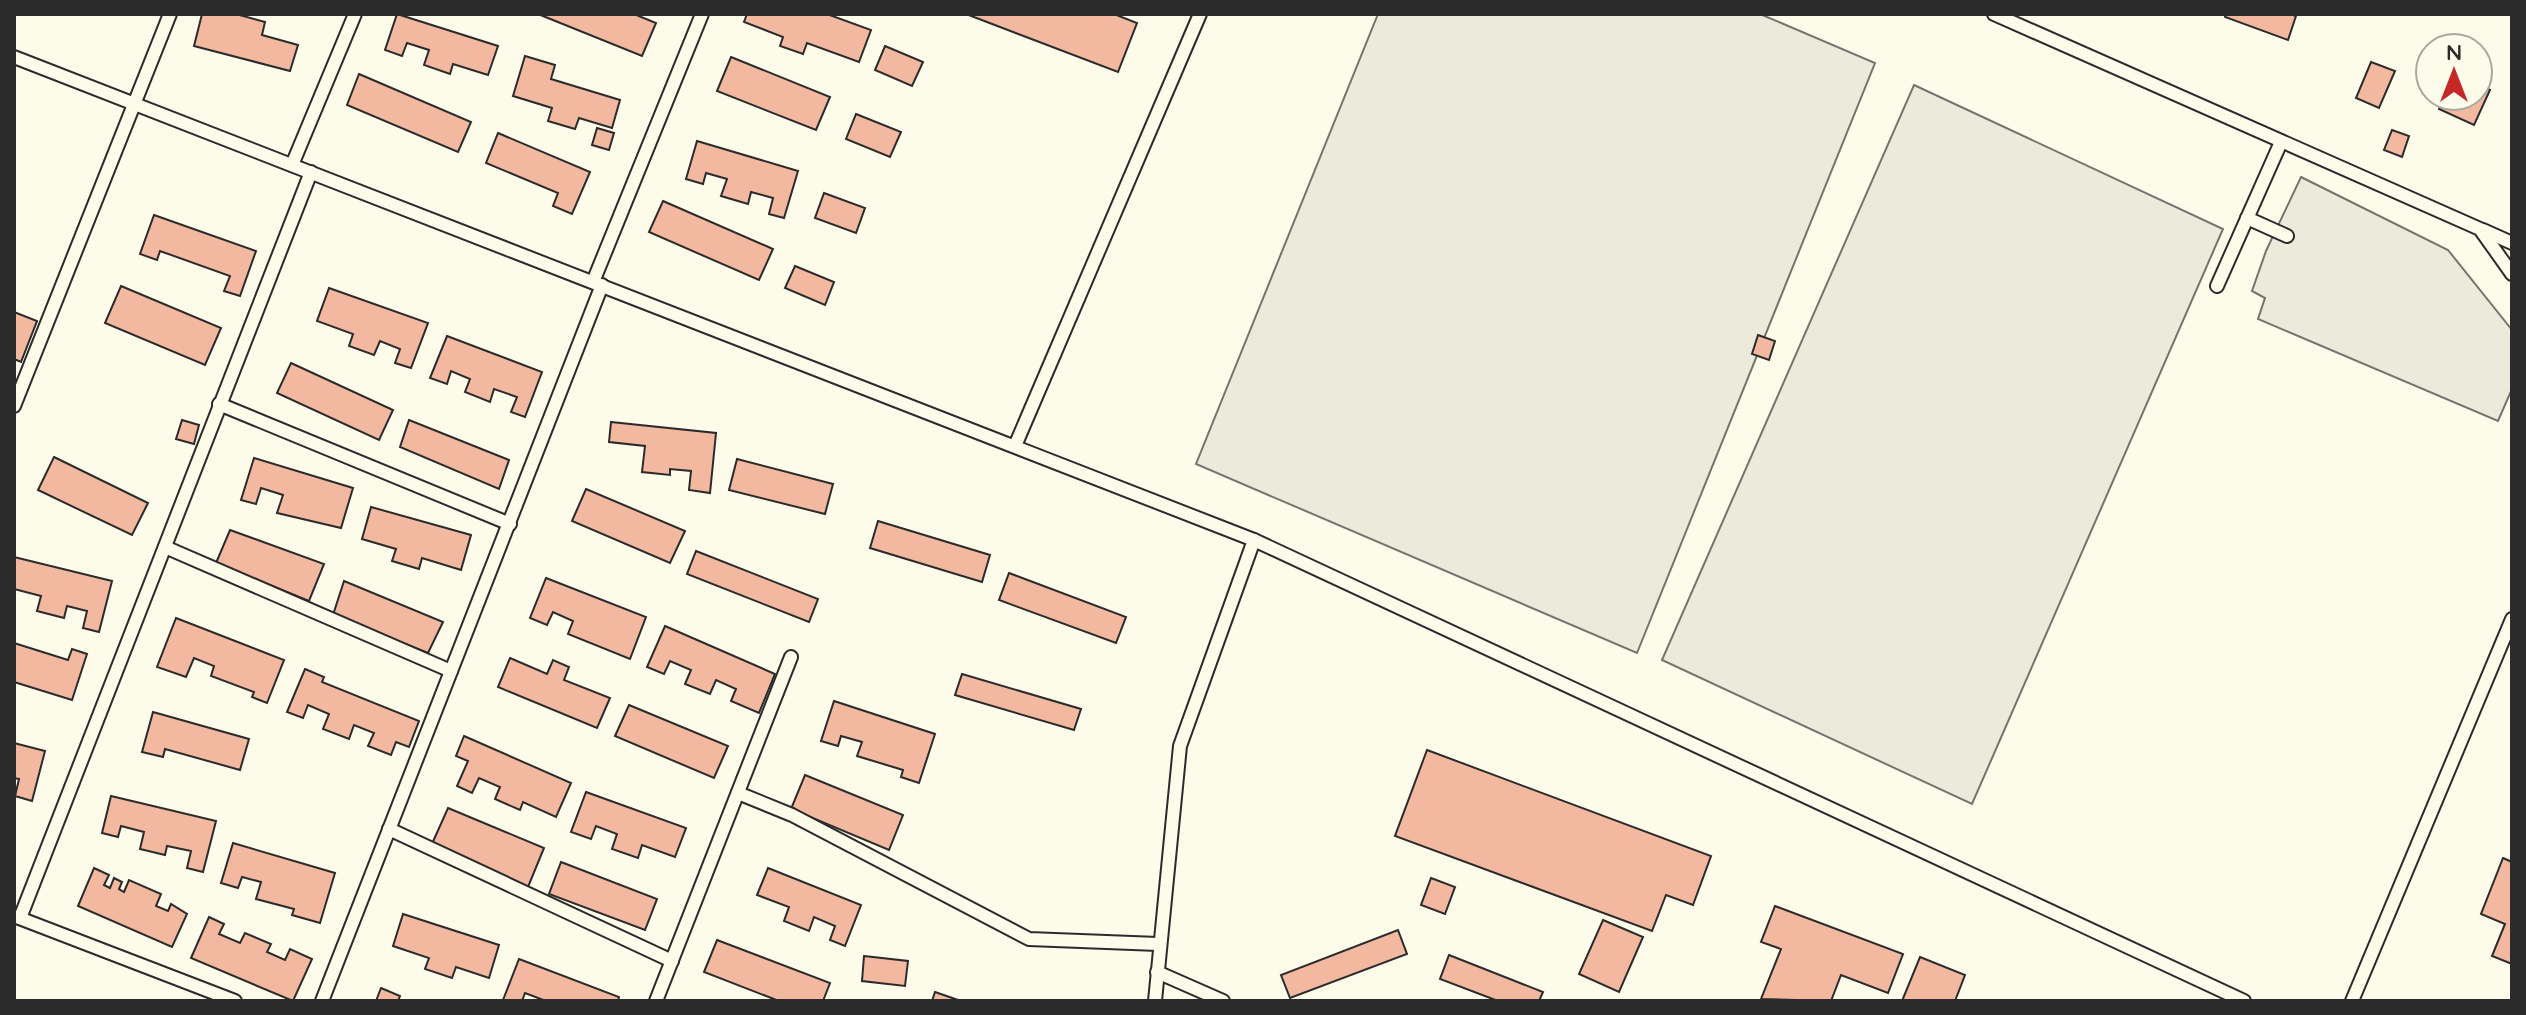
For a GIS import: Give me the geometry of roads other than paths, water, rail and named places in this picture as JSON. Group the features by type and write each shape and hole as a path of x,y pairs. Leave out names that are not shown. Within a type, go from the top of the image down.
{"lane":[{"path":"14,406 170,14"},
{"path":"292,165 355,14"},
{"path":"322,1001 510,524 597,284 702,14"},
{"path":"1015,446 1200,14"},
{"path":"1994,14 2512,243"},
{"path":"14,57 1254,540 2219,996 2244,1001"},
{"path":"2217,286 2281,142"},
{"path":"235,1001 17,917 311,172"},
{"path":"2247,218 2287,236"},
{"path":"2480,229 2512,274"},
{"path":"219,404 510,524"},
{"path":"1155,1001 1158,944 1180,746 1254,540"},
{"path":"165,547 451,671"},
{"path":"2352,1001 2512,619"},
{"path":"2498,653 2512,658"},
{"path":"656,1001 791,657"},
{"path":"738,793 792,815 1029,939 1158,944"},
{"path":"389,829 672,961"},
{"path":"1157,972 1223,1001"}]}
